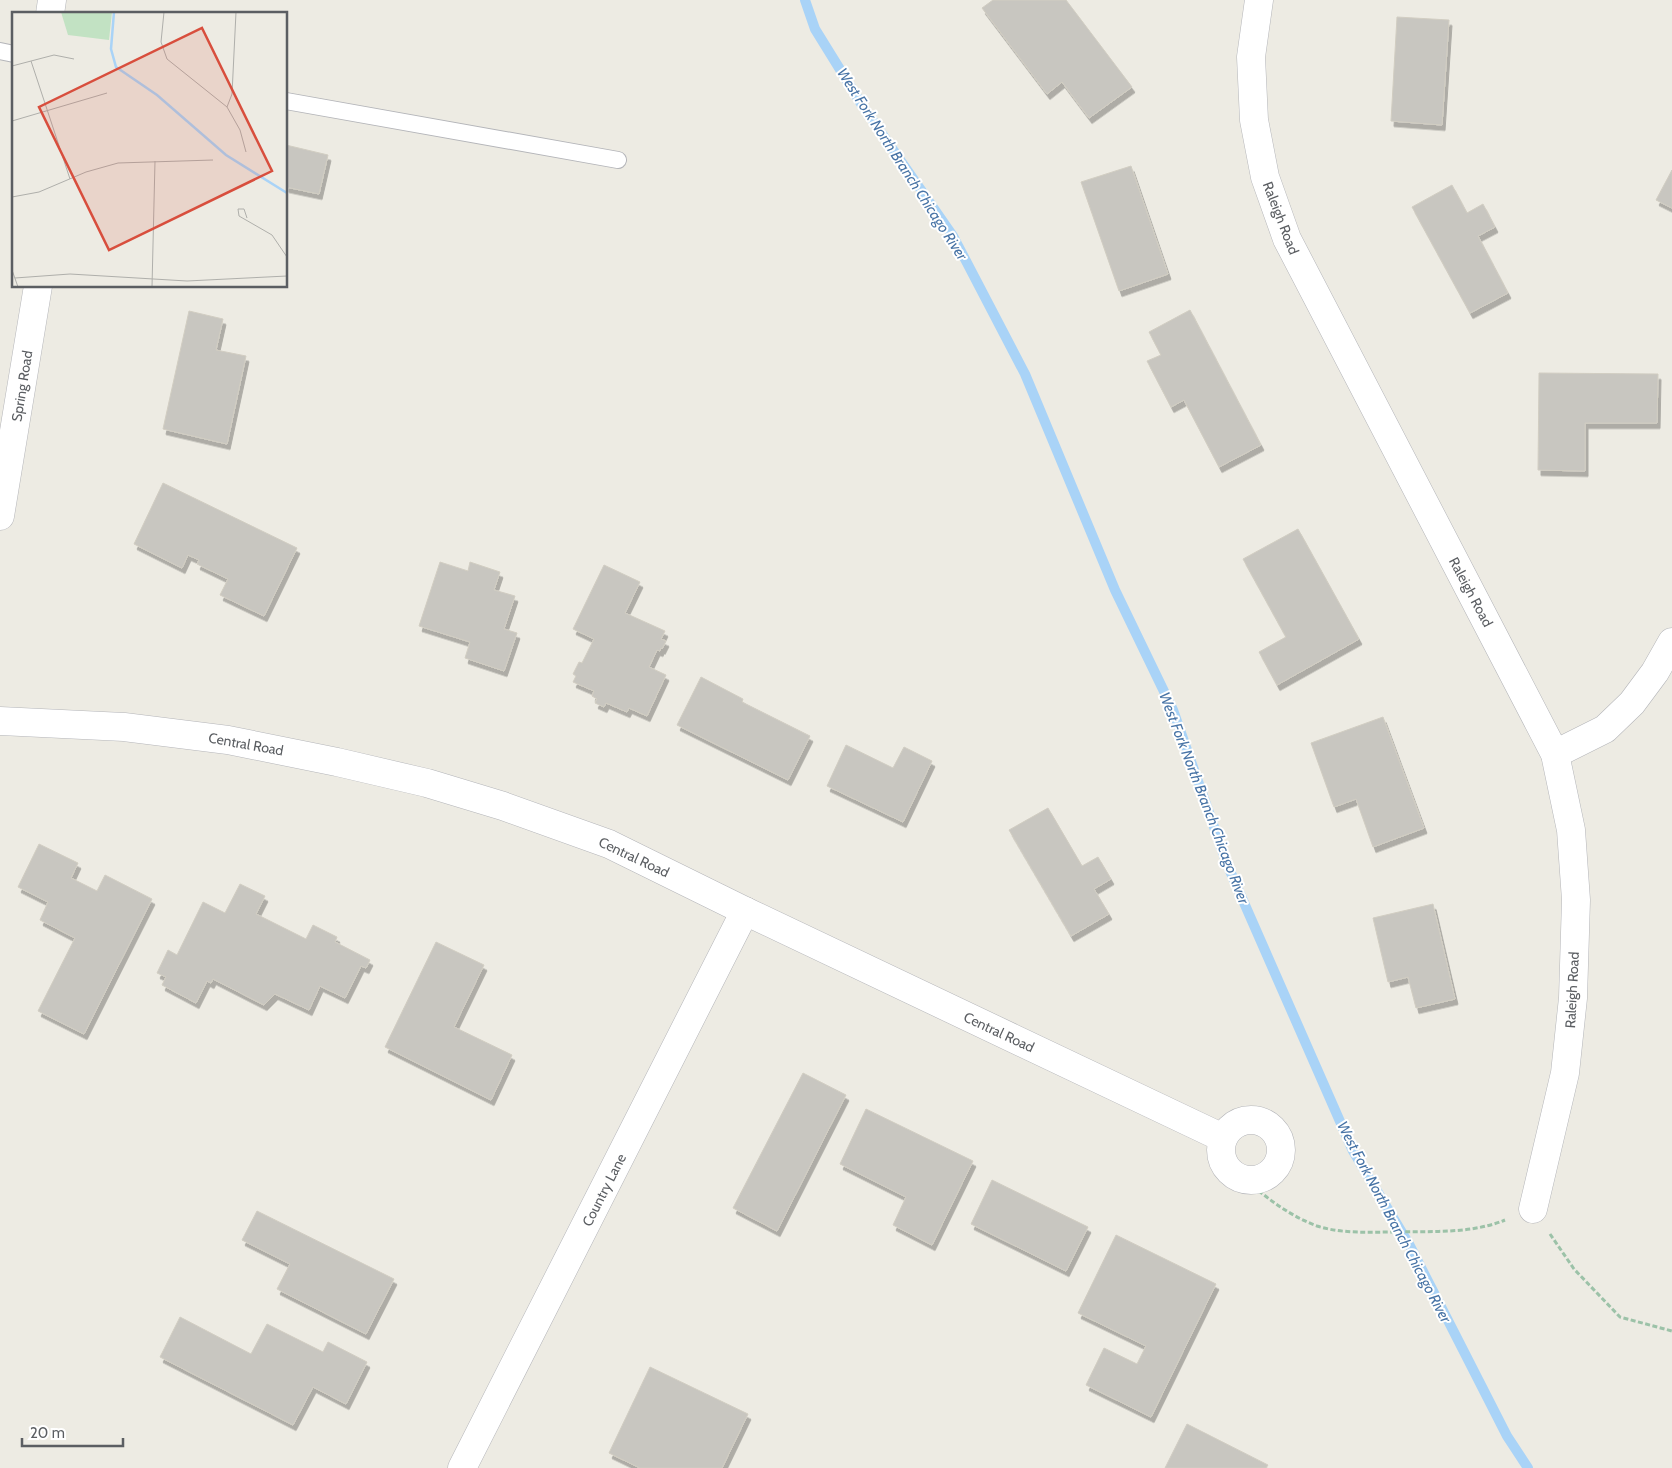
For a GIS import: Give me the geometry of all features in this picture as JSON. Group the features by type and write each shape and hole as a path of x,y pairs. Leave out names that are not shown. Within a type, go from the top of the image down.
{"street":[{"name":"Raleigh Road","path":"1259,0 1251,57 1254,120 1265,177 1287,239 1556,754 1571,830 1576,900 1573,998 1565,1073 1533,1209"},
{"name":"Spring Road","path":"0,516 38,288"},
{"path":"1556,754 1605,729 1632,703 1655,672 1672,642"},
{"name":"Central Road","path":"0,721 124,727 228,740 426,783 503,806 609,844 745,912 1223,1138"},
{"name":"Country Lane","path":"462,1468 745,912"},
{"path":"1247,1120 1268,1124 1280,1140 1282,1150 1280,1161 1275,1170 1257,1180 1247,1181 1230,1173 1224,1165 1220,1147 1229,1129 1237,1123 1247,1120"}],"lane":[{"path":"288,102 618,160"}],"path":[{"path":"1247,1181 1285,1211 1317,1226 1342,1232 1453,1231 1492,1225 1533,1209 1574,1269 1620,1317 1672,1331"}],"building":[{"path":"993,0 1066,0 1132,87 1089,118 1062,82 1047,94 982,8"},
{"path":"1397,17 1449,20 1442,125 1391,121"},
{"path":"288,145 328,155 319,194 288,187"},
{"path":"1131,166 1168,274 1119,291 1081,182"},
{"path":"1672,170 1672,208 1656,200"},
{"path":"1452,185 1467,213 1483,204 1495,227 1478,236 1508,293 1470,313 1412,207"},
{"path":"1190,310 1261,445 1219,467 1184,400 1171,407 1147,361 1161,355 1149,332"},
{"path":"189,311 223,319 216,350 246,356 227,444 163,429"},
{"path":"1539,373 1658,374 1657,423 1585,423 1585,471 1538,470"},
{"path":"163,483 297,548 264,616 220,595 228,579 197,564 199,560 188,555 182,568 134,544"},
{"path":"1298,529 1359,639 1277,685 1259,652 1286,637 1243,559"},
{"path":"440,562 468,571 470,562 500,572 494,590 515,596 504,629 517,633 504,671 465,658 470,642 419,626"},
{"path":"604,565 640,582 625,613 665,631 661,639 666,641 660,651 657,650 649,667 666,675 647,716 629,708 627,712 606,703 604,707 595,703 597,699 592,696 594,691 573,682 576,676 573,674 579,662 582,663 594,639 573,629"},
{"path":"701,677 743,699 742,702 810,736 788,780 677,725"},
{"path":"1383,717 1424,828 1373,847 1356,799 1334,807 1311,743"},
{"path":"846,745 893,768 904,747 932,761 903,822 827,786"},
{"path":"1048,808 1082,866 1098,857 1111,879 1094,889 1109,914 1071,936 1009,830"},
{"path":"39,844 78,863 71,878 97,891 105,875 152,899 84,1034 38,1011 75,938 40,920 48,902 18,887"},
{"path":"240,884 265,896 256,914 306,939 313,925 337,937 335,942 370,960 366,968 361,966 345,998 320,986 309,1010 275,994 264,1005 213,979 211,983 207,981 196,1003 162,985 166,977 157,973 168,950 177,955 203,902 225,913"},
{"path":"1433,904 1455,999 1416,1008 1408,977 1388,982 1373,918"},
{"path":"436,942 484,965 454,1027 512,1055 491,1100 385,1047"},
{"path":"803,1073 846,1095 777,1231 733,1208"},
{"path":"866,1109 973,1161 932,1245 893,1225 906,1197 840,1164"},
{"path":"992,1180 1088,1227 1066,1271 971,1224"},
{"path":"257,1211 394,1279 366,1334 277,1289 290,1264 242,1240"},
{"path":"1116,1235 1216,1284 1151,1417 1086,1385 1104,1348 1137,1364 1146,1346 1078,1313"},
{"path":"180,1317 251,1354 267,1324 323,1352 328,1342 367,1362 346,1404 313,1387 293,1425 160,1357"},
{"path":"650,1367 748,1414 722,1468 640,1468 609,1453"},
{"path":"1187,1424 1268,1465 1266,1468 1165,1468"}],"waterway":[{"name":"West Fork North Branch Chicago River","path":"805,0 815,29 862,105 953,236 1025,374 1115,590 1173,710 1227,864 1353,1151 1409,1244 1507,1436 1528,1468"}]}
